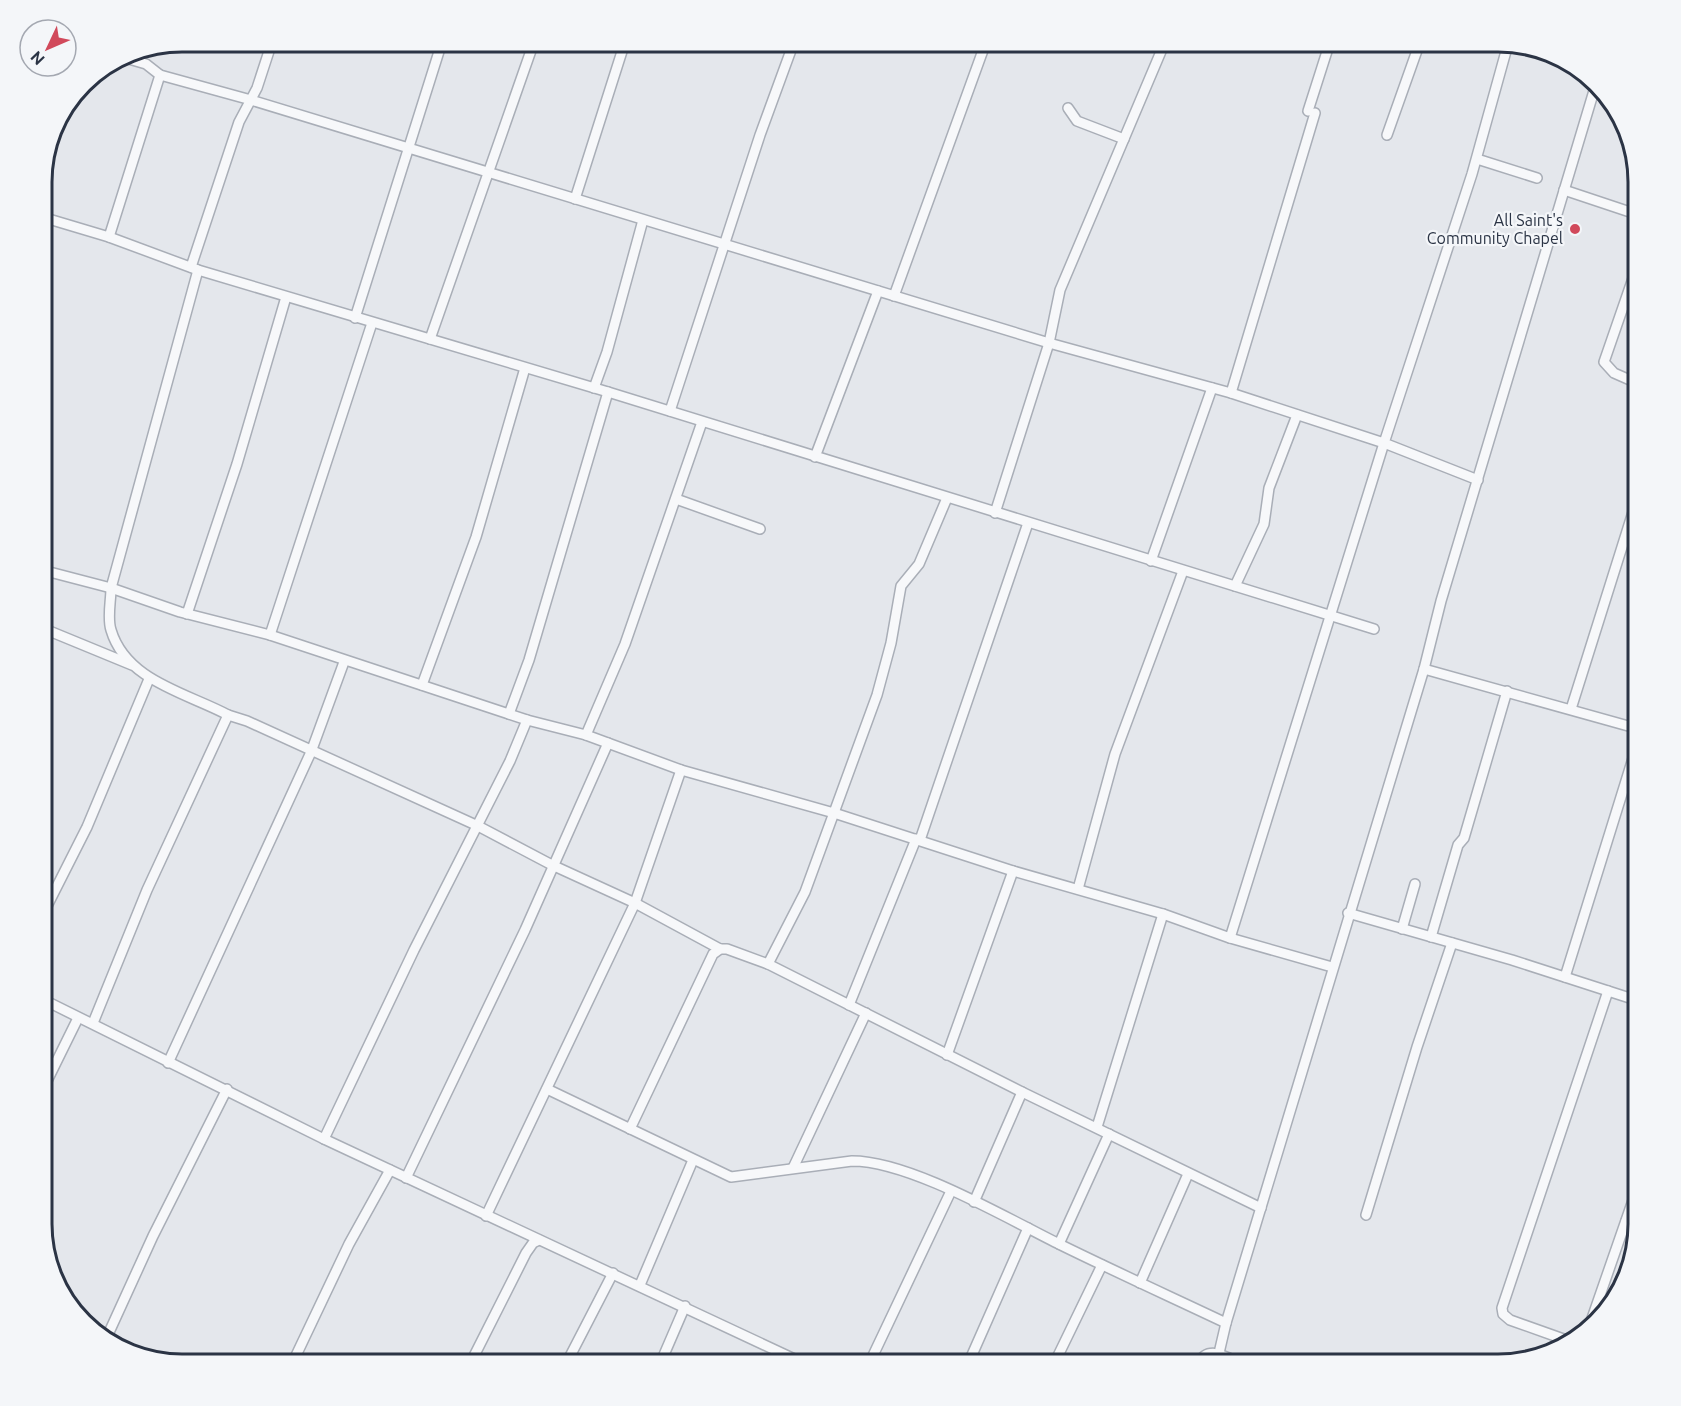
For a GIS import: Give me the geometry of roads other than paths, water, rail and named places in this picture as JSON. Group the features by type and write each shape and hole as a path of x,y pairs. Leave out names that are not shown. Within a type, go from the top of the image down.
{"street":[{"path":"132,665 110,629 111,588 195,269 239,122 251,100 268,53"},
{"path":"355,318 439,53"},
{"path":"430,339 530,53"},
{"path":"575,199 621,53"},
{"path":"670,411 790,53"},
{"path":"894,296 982,53"},
{"path":"995,513 1049,343 1060,290 1161,53"},
{"path":"1231,393 1327,53"},
{"path":"1387,135 1416,53"},
{"path":"1230,938 1384,443 1477,159 1506,53"},
{"path":"136,61 146,64 160,75 251,100 409,150 1049,343 1231,393 1384,443 1478,480"},
{"path":"109,237 160,75"},
{"path":"1205,1354 1219,1353 1226,1323 1348,913 1424,669 1441,601 1593,94"},
{"path":"1068,108 1077,121 1124,139"},
{"path":"1477,159 1537,178"},
{"path":"1564,190 1628,210"},
{"path":"594,388 607,352 643,220"},
{"path":"53,223 109,237 195,269 608,392 1374,629"},
{"path":"815,457 878,291"},
{"path":"1628,293 1604,362 1614,373 1628,379"},
{"path":"187,614 237,464 286,297"},
{"path":"270,635 372,322"},
{"path":"422,685 476,537 525,368"},
{"path":"1151,561 1212,388"},
{"path":"509,714 529,660 608,392"},
{"path":"1235,586 1264,524 1269,488 1297,415"},
{"path":"586,735 625,644 702,422"},
{"path":"768,964 805,891 877,695 891,643 901,586 919,564 947,498"},
{"path":"676,500 759,529"},
{"path":"849,1005 918,840 1028,523"},
{"path":"1571,709 1628,528"},
{"path":"1078,889 1114,754 1183,571"},
{"path":"53,573 111,588 187,614 270,635 344,662 527,720 586,735 681,770 834,813 1013,871 1163,914 1230,938 1332,967"},
{"path":"53,633 132,665 149,678 228,715 248,721 311,752 478,826 552,865 635,903 720,949 768,964 1022,1092 1261,1208"},
{"path":"168,1063 311,752 344,662"},
{"path":"1424,669 1628,726"},
{"path":"53,894 87,827 149,678"},
{"path":"1431,937 1458,846 1464,838 1507,691"},
{"path":"93,1023 147,890 228,715"},
{"path":"324,1139 414,950 510,761 527,720"},
{"path":"406,1178 525,930 608,743"},
{"path":"486,1216 635,903 681,770"},
{"path":"1565,977 1628,774"},
{"path":"948,1055 1013,871"},
{"path":"1402,929 1415,884"},
{"path":"1348,913 1628,996"},
{"path":"1097,1127 1163,914"},
{"path":"1366,1215 1417,1047 1452,943"},
{"path":"630,1129 712,954 720,949"},
{"path":"1560,1338 1510,1320 1503,1314 1502,1308 1608,991"},
{"path":"53,1005 324,1139 784,1354"},
{"path":"793,1168 866,1013"},
{"path":"53,1068 78,1018"},
{"path":"110,1331 153,1236 227,1089"},
{"path":"547,1089 725,1175 738,1177 793,1168 871,1161 888,1165 951,1191 1226,1323"},
{"path":"974,1202 1022,1092"},
{"path":"1059,1244 1110,1134"},
{"path":"640,1286 693,1160"},
{"path":"297,1354 349,1244 390,1170"},
{"path":"1140,1283 1188,1174"},
{"path":"874,1354 951,1191"},
{"path":"1594,1311 1628,1215"},
{"path":"972,1354 1028,1228"},
{"path":"476,1354 526,1253 533,1243 539,1240"},
{"path":"1059,1354 1102,1265"},
{"path":"571,1354 613,1273"},
{"path":"664,1354 685,1306"}],"place":[{"name":"All Saint's Community Chapel","path":"1575,229"}]}
